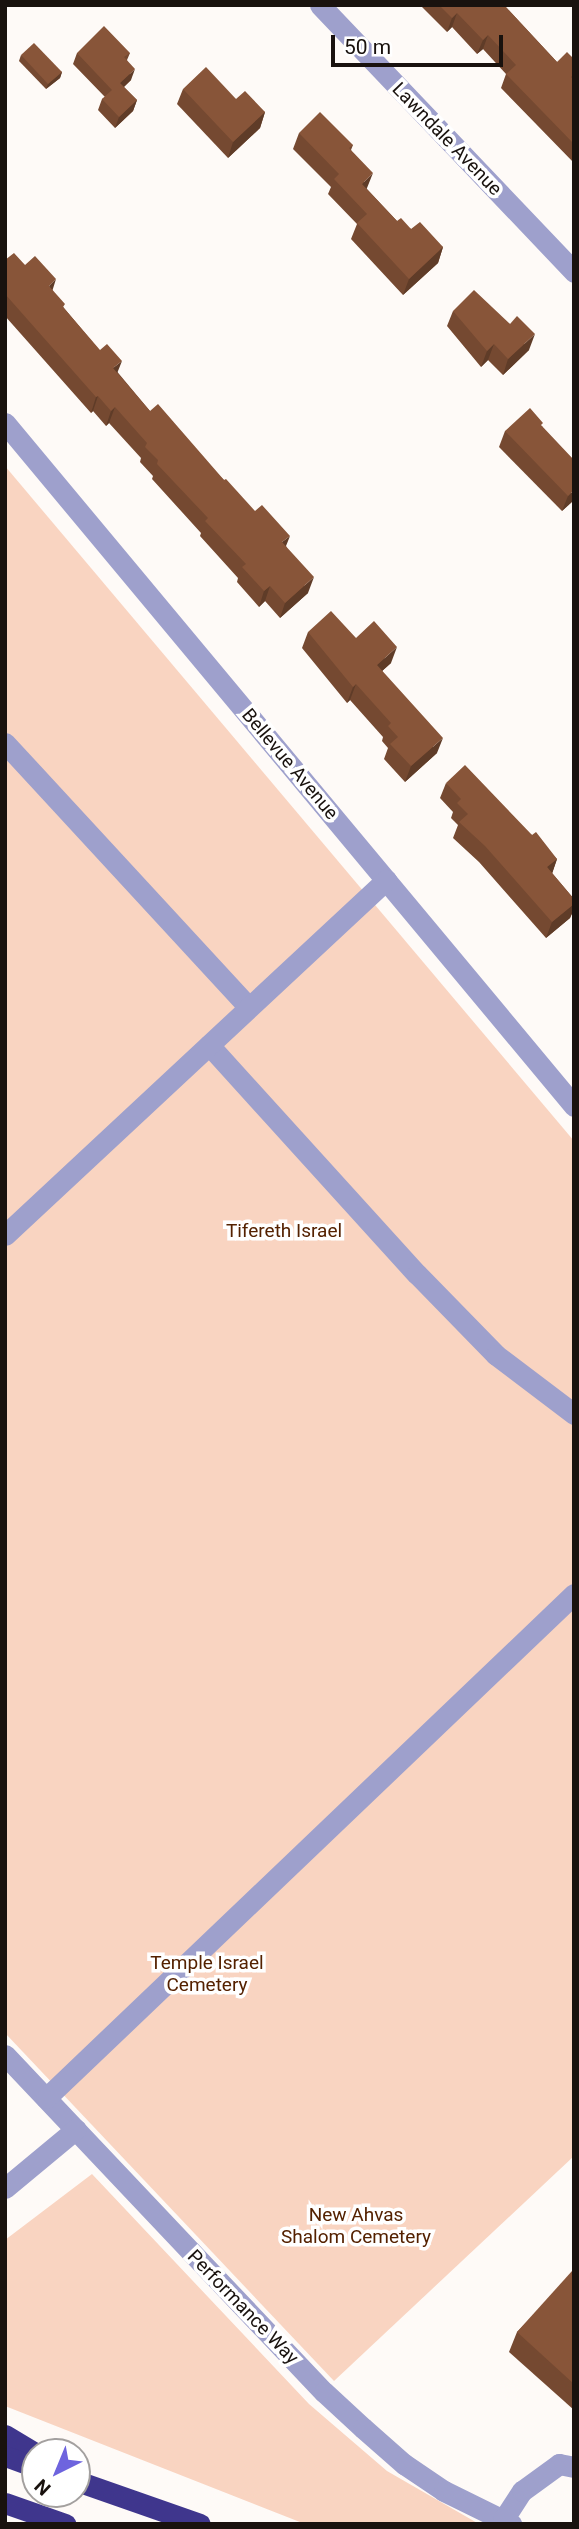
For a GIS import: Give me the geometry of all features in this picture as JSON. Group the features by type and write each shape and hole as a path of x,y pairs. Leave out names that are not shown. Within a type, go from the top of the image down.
{"highway":[{"path":"5,2435 21,2445"},
{"path":"91,2486 200,2524"},
{"path":"5,2503 65,2524"}],"street":[{"name":"Lawndale Avenue","path":"320,5 574,272"},
{"name":"Bellevue Avenue","path":"5,423 574,1106"},
{"path":"5,743 249,1007"},
{"path":"5,1235 386,880"},
{"path":"209,1045 417,1274 496,1355 574,1414"},
{"path":"46,2098 574,1594"},
{"name":"Performance Way","path":"5,2054 324,2392 404,2464 444,2491 507,2522"},
{"path":"5,2188 76,2129"},
{"path":"507,2522 522,2491 559,2464 574,2467"}],"green space":[{"name":"Tifereth Israel","path":"5,466 574,1141 574,2156 334,2381 5,2033"},
{"path":"92,2174 309,2404 387,2471 479,2524 305,2524 5,2406 5,2240"}],"building":[{"path":"439,5 504,5 557,62 567,52 574,59 574,74 571,77 574,80 574,144 506,74 516,65 488,35 483,40 457,13 452,18"},
{"path":"104,26 130,53 124,57 135,69 120,83 137,100 119,117 102,99 112,90 77,53"},
{"path":"34,43 62,72 48,84 21,55"},
{"path":"206,67 236,99 245,91 265,112 233,142 183,89"},
{"path":"320,112 353,145 349,148 373,173 362,184 397,221 401,218 411,229 420,222 443,247 409,279 357,223 367,214 334,179 339,174 299,133"},
{"path":"14,253 25,265 35,256 56,279 49,286 65,304 63,307 100,350 107,344 122,361 113,368 150,411 158,404 224,480 226,479 255,511 262,505 290,536 282,542 314,577 285,603 270,586 264,591 242,567 246,564 205,521 208,518 157,464 158,460 145,447 147,443 115,407 111,411 96,397 5,294 5,260"},
{"path":"474,290 510,324 517,316 535,334 508,359 494,344 487,351 453,311"},
{"path":"530,408 543,423 541,425 574,460 574,490 568,496 505,431"},
{"path":"331,611 356,638 374,621 397,647 377,665 443,738 411,766 390,744 398,737 388,726 391,723 356,684 353,687 308,632"},
{"path":"465,765 532,835 536,832 557,859 547,867 574,899 574,904 552,922 485,846 459,822 468,814 457,803 461,799 446,783"},
{"path":"572,2271 574,2273 574,2384 517,2332"}],"park label":[{"name":"Temple Israel Cemetery","path":"207,1974"},
{"name":"New Ahvas Shalom Cemetery","path":"356,2226"}]}
